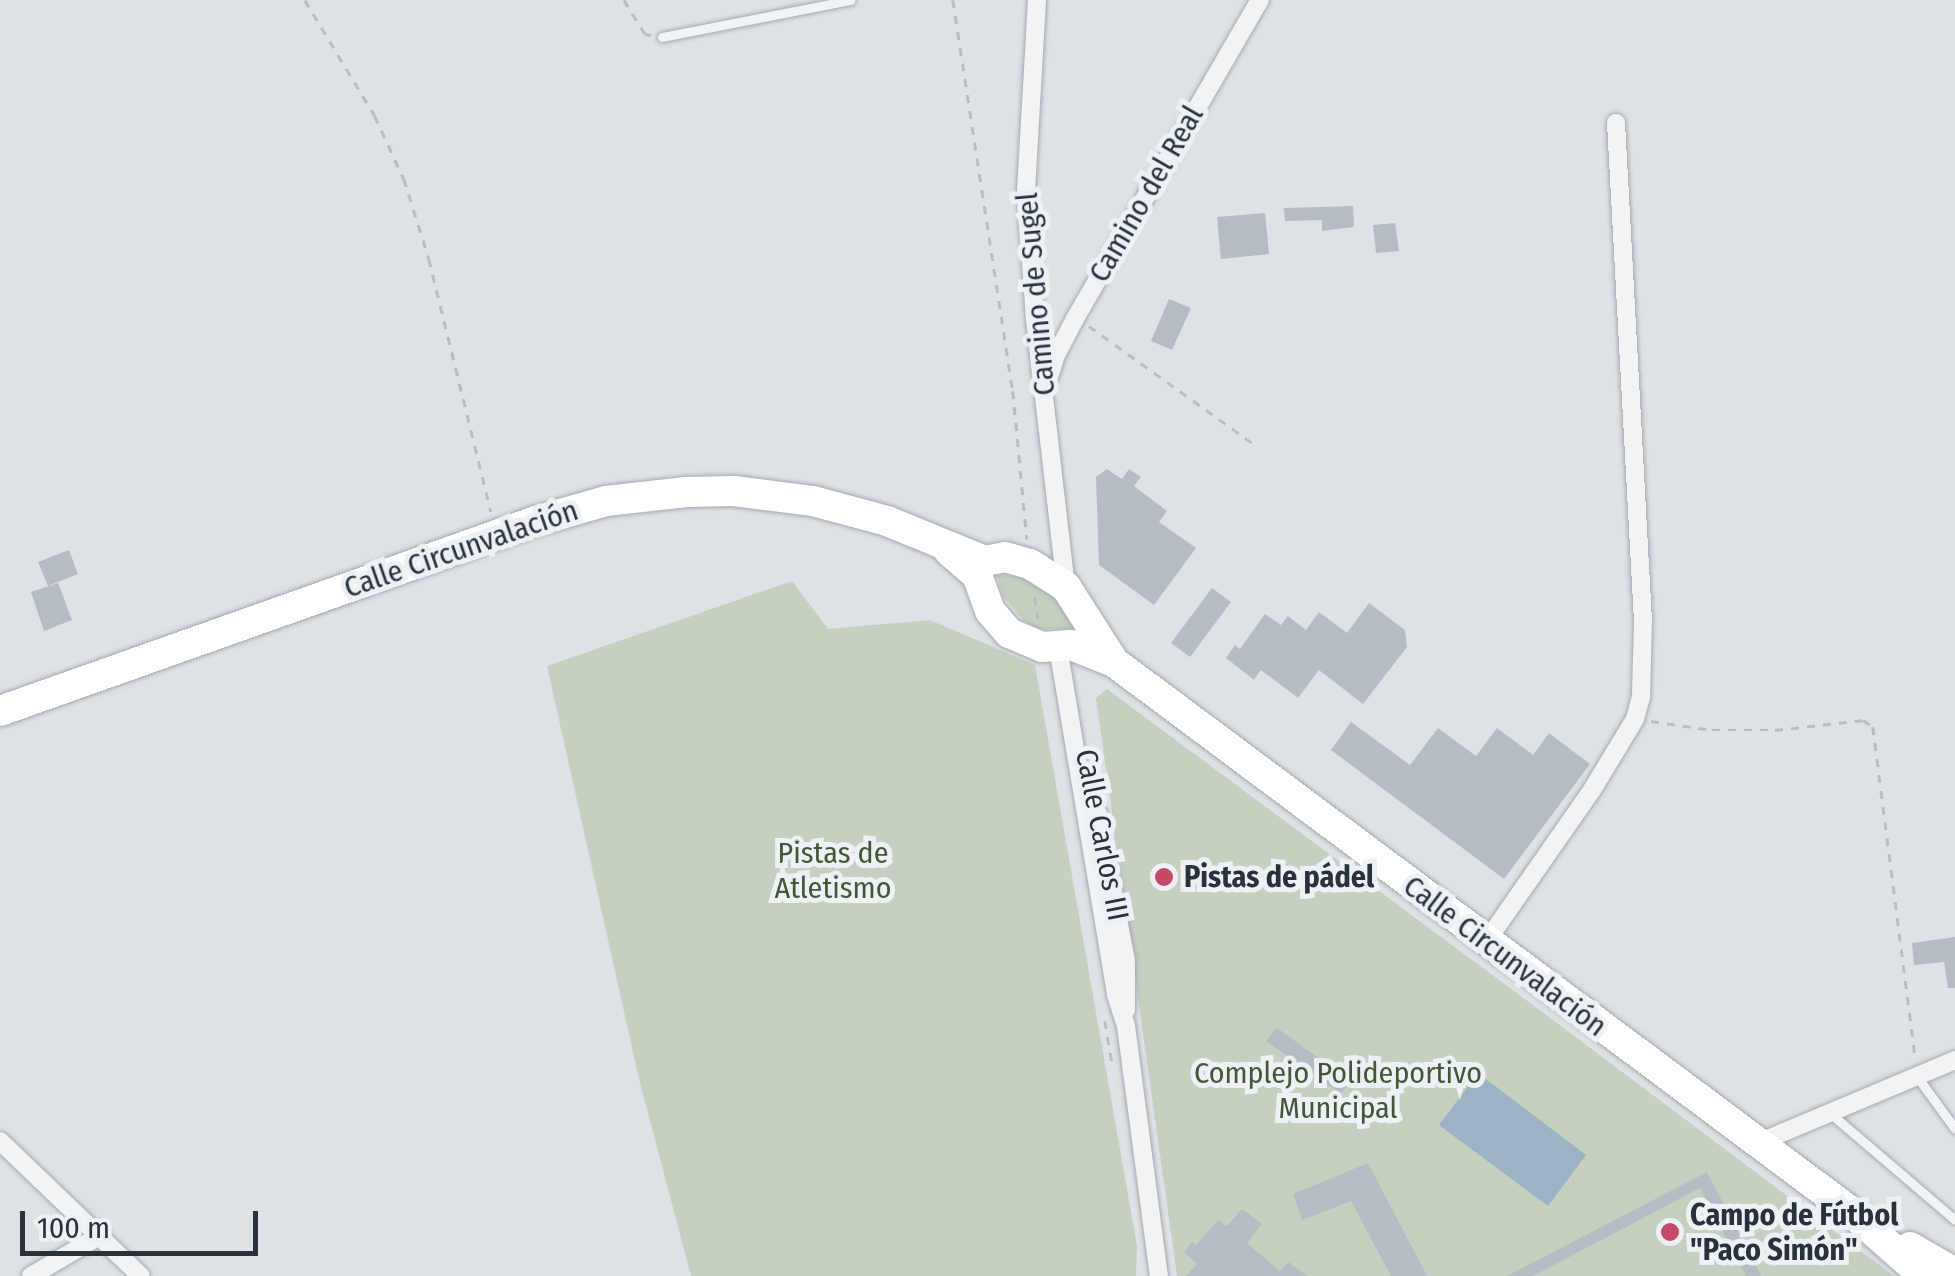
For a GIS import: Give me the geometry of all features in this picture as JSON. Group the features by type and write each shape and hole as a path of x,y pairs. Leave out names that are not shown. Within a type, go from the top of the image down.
{"main road":[{"name":"Calle Circunvalación","path":"0,711 496,535 606,501 709,491 824,504 934,540 981,568 990,611 1009,632 1026,643 1070,640 1114,662 1850,1211 1924,1276"},
{"path":"981,568 1005,557 1030,564 1066,587 1070,640"},
{"name":"Calle Circunvalación","path":"1850,1211 1955,1272"}],"street":[{"name":"Camino de Sugel","path":"1037,0 1026,188 1066,587"},
{"name":"Camino del Real","path":"1044,393 1056,352 1260,0"},
{"path":"1486,942 1592,790 1635,719 1644,678 1616,124"},
{"name":"Calle Carlos III","path":"1070,640 1116,995 1126,1026 1156,1276"},
{"path":"1758,1143 1955,1060"},
{"path":"0,1141 141,1276"},
{"path":"31,1276 101,1236"}],"lane":[{"path":"662,37 850,0"},
{"path":"1918,1078 1955,1129"},
{"path":"1831,1114 1955,1220"}],"path":[{"path":"304,0 375,116 404,179 429,260 496,535"},
{"path":"624,0 645,34 662,37"},
{"path":"1076,317 1254,444"},
{"path":"1635,719 1712,730 1775,730 1863,720 1874,727 1918,1078"}],"green space":[{"path":"997,575 1026,577 1043,584 1065,608 1073,629 1039,629 1024,621 1003,596"},
{"name":"Pistas de Atletismo","path":"792,581 828,629 930,620 1035,665 1137,1246 1136,1276 691,1276 639,1079 547,666"},
{"name":"Complejo Polideportivo Municipal","path":"1107,689 1894,1276 1177,1276 1096,698"}],"water":[{"path":"1478,1073 1586,1155 1548,1206 1439,1125"}],"building":[{"path":"1353,206 1354,227 1322,231 1322,220 1285,221 1284,208"},
{"path":"1265,213 1269,254 1221,259 1217,217"},
{"path":"1395,223 1399,251 1376,253 1373,225"},
{"path":"1169,299 1191,308 1172,350 1151,341"},
{"path":"1107,469 1122,479 1129,469 1141,477 1134,486 1167,511 1159,522 1196,548 1154,605 1099,565 1096,477"},
{"path":"69,550 78,574 48,586 38,562"},
{"path":"58,583 72,620 44,631 31,592"},
{"path":"1212,588 1231,602 1190,657 1171,643"},
{"path":"1369,603 1405,630 1407,647 1363,704 1319,670 1298,698 1261,670 1254,680 1226,658 1235,645 1240,649 1265,614 1281,625 1288,616 1306,630 1319,612 1347,633"},
{"path":"1351,722 1410,765 1438,728 1476,756 1497,728 1533,755 1549,733 1590,764 1504,879 1331,750"},
{"path":"1955,937 1955,988 1948,988 1944,962 1914,965 1912,943"},
{"path":"1277,1028 1350,1081 1341,1094 1266,1041"},
{"path":"1368,1163 1427,1276 1391,1276 1351,1201 1302,1220 1293,1194"},
{"path":"1707,1172 1761,1276 1746,1276 1700,1188 1533,1276 1507,1276"},
{"path":"1242,1209 1262,1224 1247,1243 1280,1271 1288,1262 1307,1276 1186,1276 1197,1264 1184,1252 1192,1242 1196,1245 1218,1220 1227,1226"}],"place":[{"name":"Pistas de pádel","path":"1164,877"},
{"name":"Campo de Fútbol \"Paco Simón\"","path":"1670,1232"}]}
